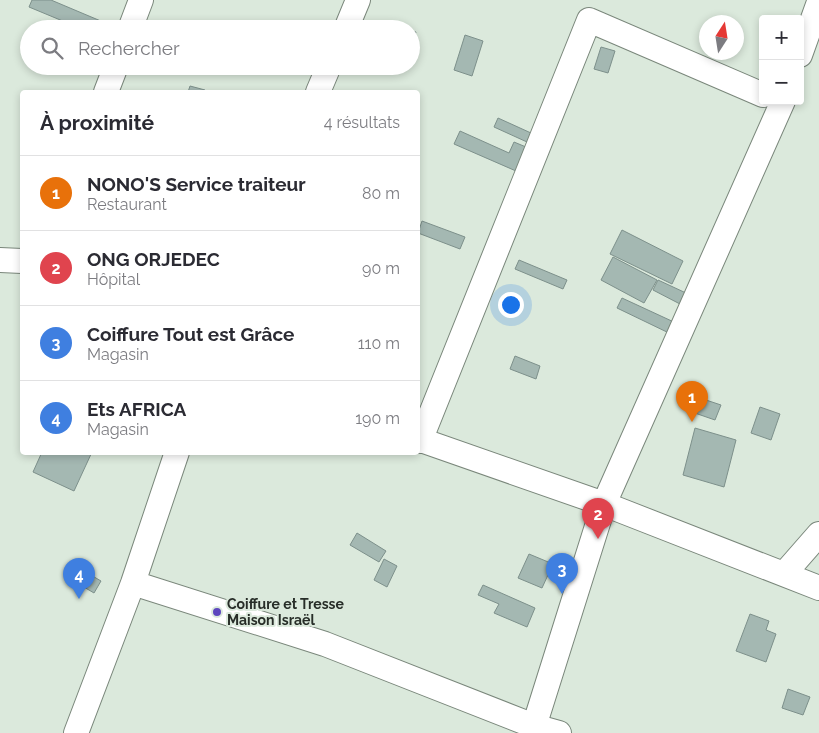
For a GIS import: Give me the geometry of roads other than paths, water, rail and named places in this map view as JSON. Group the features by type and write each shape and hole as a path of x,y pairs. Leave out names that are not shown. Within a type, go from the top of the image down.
{"street":[{"path":"134,20 142,0"},
{"path":"350,20 358,0"},
{"path":"804,44 819,2"},
{"path":"420,438 589,20 759,93"},
{"path":"107,90 113,75"},
{"path":"319,90 325,75"},
{"path":"533,730 604,504 774,105"},
{"path":"0,260 20,262"},
{"path":"420,440 604,504 819,588"},
{"path":"76,733 134,582 176,455"},
{"path":"784,574 819,534"},
{"path":"134,582 324,644 533,730 559,733"}],"place":[{"name":"NONO'S Service traiteur","path":"692,422"},
{"name":"ONG ORJEDEC","path":"598,539"},
{"name":"Coiffure Tout est Grâce","path":"562,594"},
{"name":"Ets AFRICA","path":"79,599"},
{"name":"Coiffure et Tresse Maison Israël","path":"217,612"}]}
